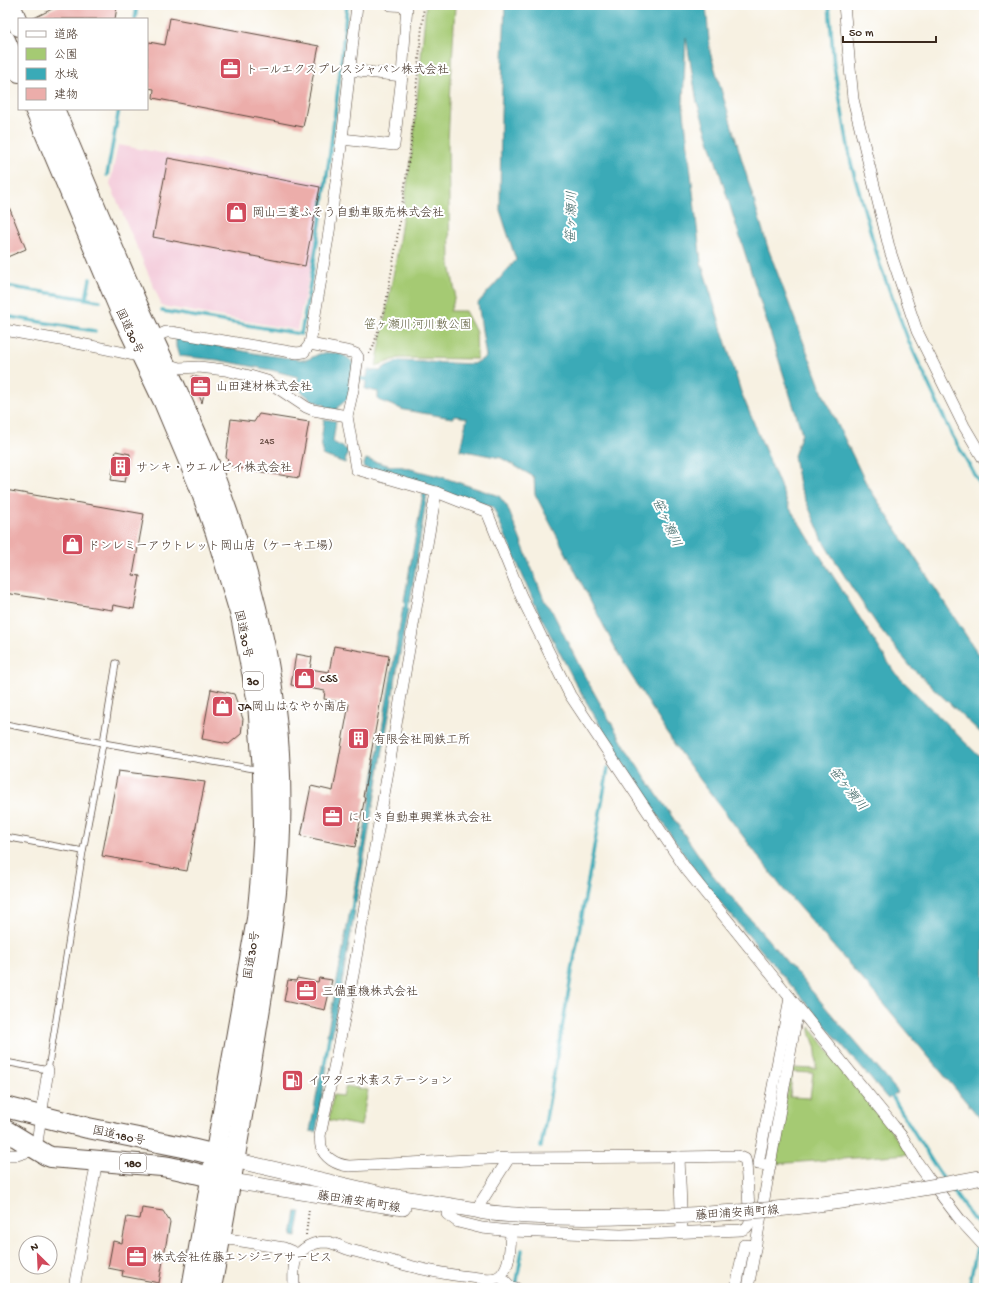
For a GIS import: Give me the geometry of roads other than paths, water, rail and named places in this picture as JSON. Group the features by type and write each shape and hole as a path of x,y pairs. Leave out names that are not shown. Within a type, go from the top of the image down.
{"highway":[{"path":"10,5 18,24"},
{"path":"5,40 18,70"},
{"name":"国道30号","path":"35,110 121,312 144,347 164,364 214,476 243,559 257,613 274,703 279,772 280,830 278,879 268,959 225,1158 211,1236 211,1288"},
{"name":"国道30号","path":"54,110 164,402 199,485 216,533 239,609 258,703 263,770 264,827 261,877 257,920 225,1158"},
{"name":"国道180号","path":"5,1107 88,1128 183,1147 225,1158"},
{"name":"国道180号","path":"5,1130 51,1157 162,1166 221,1179"},
{"name":"国道30号","path":"192,1288 211,1236"}],"street":[{"path":"5,330 96,348 118,350 144,347 166,332 171,332 297,353 304,352 310,344 330,232 357,5"},
{"path":"342,140 394,145 402,76 407,6 391,5"},
{"path":"844,5 853,100 890,251 918,331 964,426 984,460"},
{"path":"350,70 402,76"},
{"path":"310,344 351,352 356,354 358,359 353,390 342,415 356,469 430,490 487,512 521,596 570,695 686,869 903,1138 929,1179 961,1221 984,1246"},
{"path":"164,364 180,368 199,367 225,370 268,381 306,407 321,412 342,415"},
{"path":"430,490 354,967 320,1136 321,1145 324,1152 342,1166 509,1158 679,1158 738,1156 745,1159 747,1168 750,1222 749,1227 741,1230 621,1234 511,1231 482,1228 458,1222 447,1214"},
{"path":"769,1168 758,1164 790,998"},
{"path":"748,1288 798,1009"},
{"path":"5,1155 17,1155 36,1149 48,1070"},
{"name":"藤田浦安南町線","path":"225,1158 392,1196 482,1211 537,1216 597,1218 728,1213 794,1207 880,1196 984,1178"},
{"path":"482,1211 509,1158"},
{"path":"679,1158 682,1232"},
{"path":"74,1288 97,1160"},
{"path":"747,1168 769,1168"},
{"name":"藤田浦安南町線","path":"221,1179 447,1214 469,1215 482,1211"},
{"path":"294,1288 294,1264 301,1251 319,1242 327,1242 378,1258 447,1274 489,1279 500,1276 506,1268 511,1231"},
{"path":"211,1236 301,1251"},
{"path":"736,1288 744,1245 755,1246"},
{"path":"500,1276 514,1288"}],"lane":[{"path":"5,1062 48,1070 83,851 104,743 116,663"},
{"path":"5,724 244,768 263,770"},
{"path":"5,836 83,851"}],"water":[{"name":"笹ヶ瀬川","path":"505,5 706,5 710,52 768,248 823,394 866,483 975,649 984,660 984,736 910,666 878,626 825,545 799,485 794,456 802,433 697,102 686,37 683,103 701,262 741,392 789,507 895,673 984,761 984,1123 884,1004 783,889 680,753 622,661 535,494 534,477 501,458 460,450 467,418 456,416 452,418 404,410 378,400 378,392 365,389 368,370 380,371 386,366 399,361 474,364 486,357 478,303 516,260 500,210 501,114"},
{"path":"176,338 259,354 305,360 319,354 340,354 348,358 355,366 349,398 338,407 337,410 325,408 325,405 313,401 297,388 298,377 271,370 218,360 179,356 176,347"},
{"path":"324,419 336,421 333,442 348,450 345,463 322,455 323,451 321,442"},
{"path":"366,459 442,477 499,496 507,506 545,602 550,607 584,675 629,754 711,873 898,1092 888,1099 702,881 635,782 576,684 537,609 493,507 363,467"},
{"path":"423,494 427,494 410,602 404,601"},
{"path":"403,607 408,608 356,903 352,902"},
{"path":"350,911 355,911 332,1036 327,1035"},
{"path":"322,1065 327,1066 316,1132 310,1131"},
{"path":"296,1212 301,1212 296,1237 292,1236"}],"waterway":[{"path":"135,18 137,5"},
{"path":"162,311 301,334 316,252 328,170 347,5"},
{"path":"829,5 834,66 851,163 880,265 909,342 952,435 984,491"},
{"path":"107,175 119,110"},
{"path":"86,298 90,279"},
{"path":"5,286 100,301"},
{"path":"5,316 95,331"},
{"path":"357,378 371,380"},
{"path":"405,611 408,598"},
{"path":"541,1147 608,768"},
{"path":"351,915 354,899"},
{"path":"324,1068 330,1031"},
{"path":"890,1093 945,1181"},
{"path":"950,1187 973,1219 984,1229"},
{"path":"969,1288 977,1247"},
{"path":"516,1287 522,1250"},
{"path":"742,1288 748,1255"}],"place":[{"name":"トールエクスプレスジャパン株式会社","path":"231,69"},
{"name":"岡山三菱ふそう自動車販売株式会社","path":"236,212"},
{"name":"山田建材株式会社","path":"201,386"},
{"name":"サンキ・ウエルビイ株式会社","path":"121,467"},
{"name":"ドンレミーアウトレット岡山店（ケーキ工場）","path":"72,545"},
{"name":"CSS","path":"305,678"},
{"name":"JA岡山はなやか南店","path":"223,706"},
{"name":"有限会社岡鉄工所","path":"358,739"},
{"name":"にしき自動車興業株式会社","path":"333,817"},
{"name":"三備重機株式会社","path":"307,991"},
{"name":"イワタニ水素ステーション","path":"293,1080"},
{"name":"株式会社佐藤エンジニアサービス","path":"137,1257"}],"park label":[{"name":"笹ヶ瀬川河川敷公園","path":"418,324"}]}
